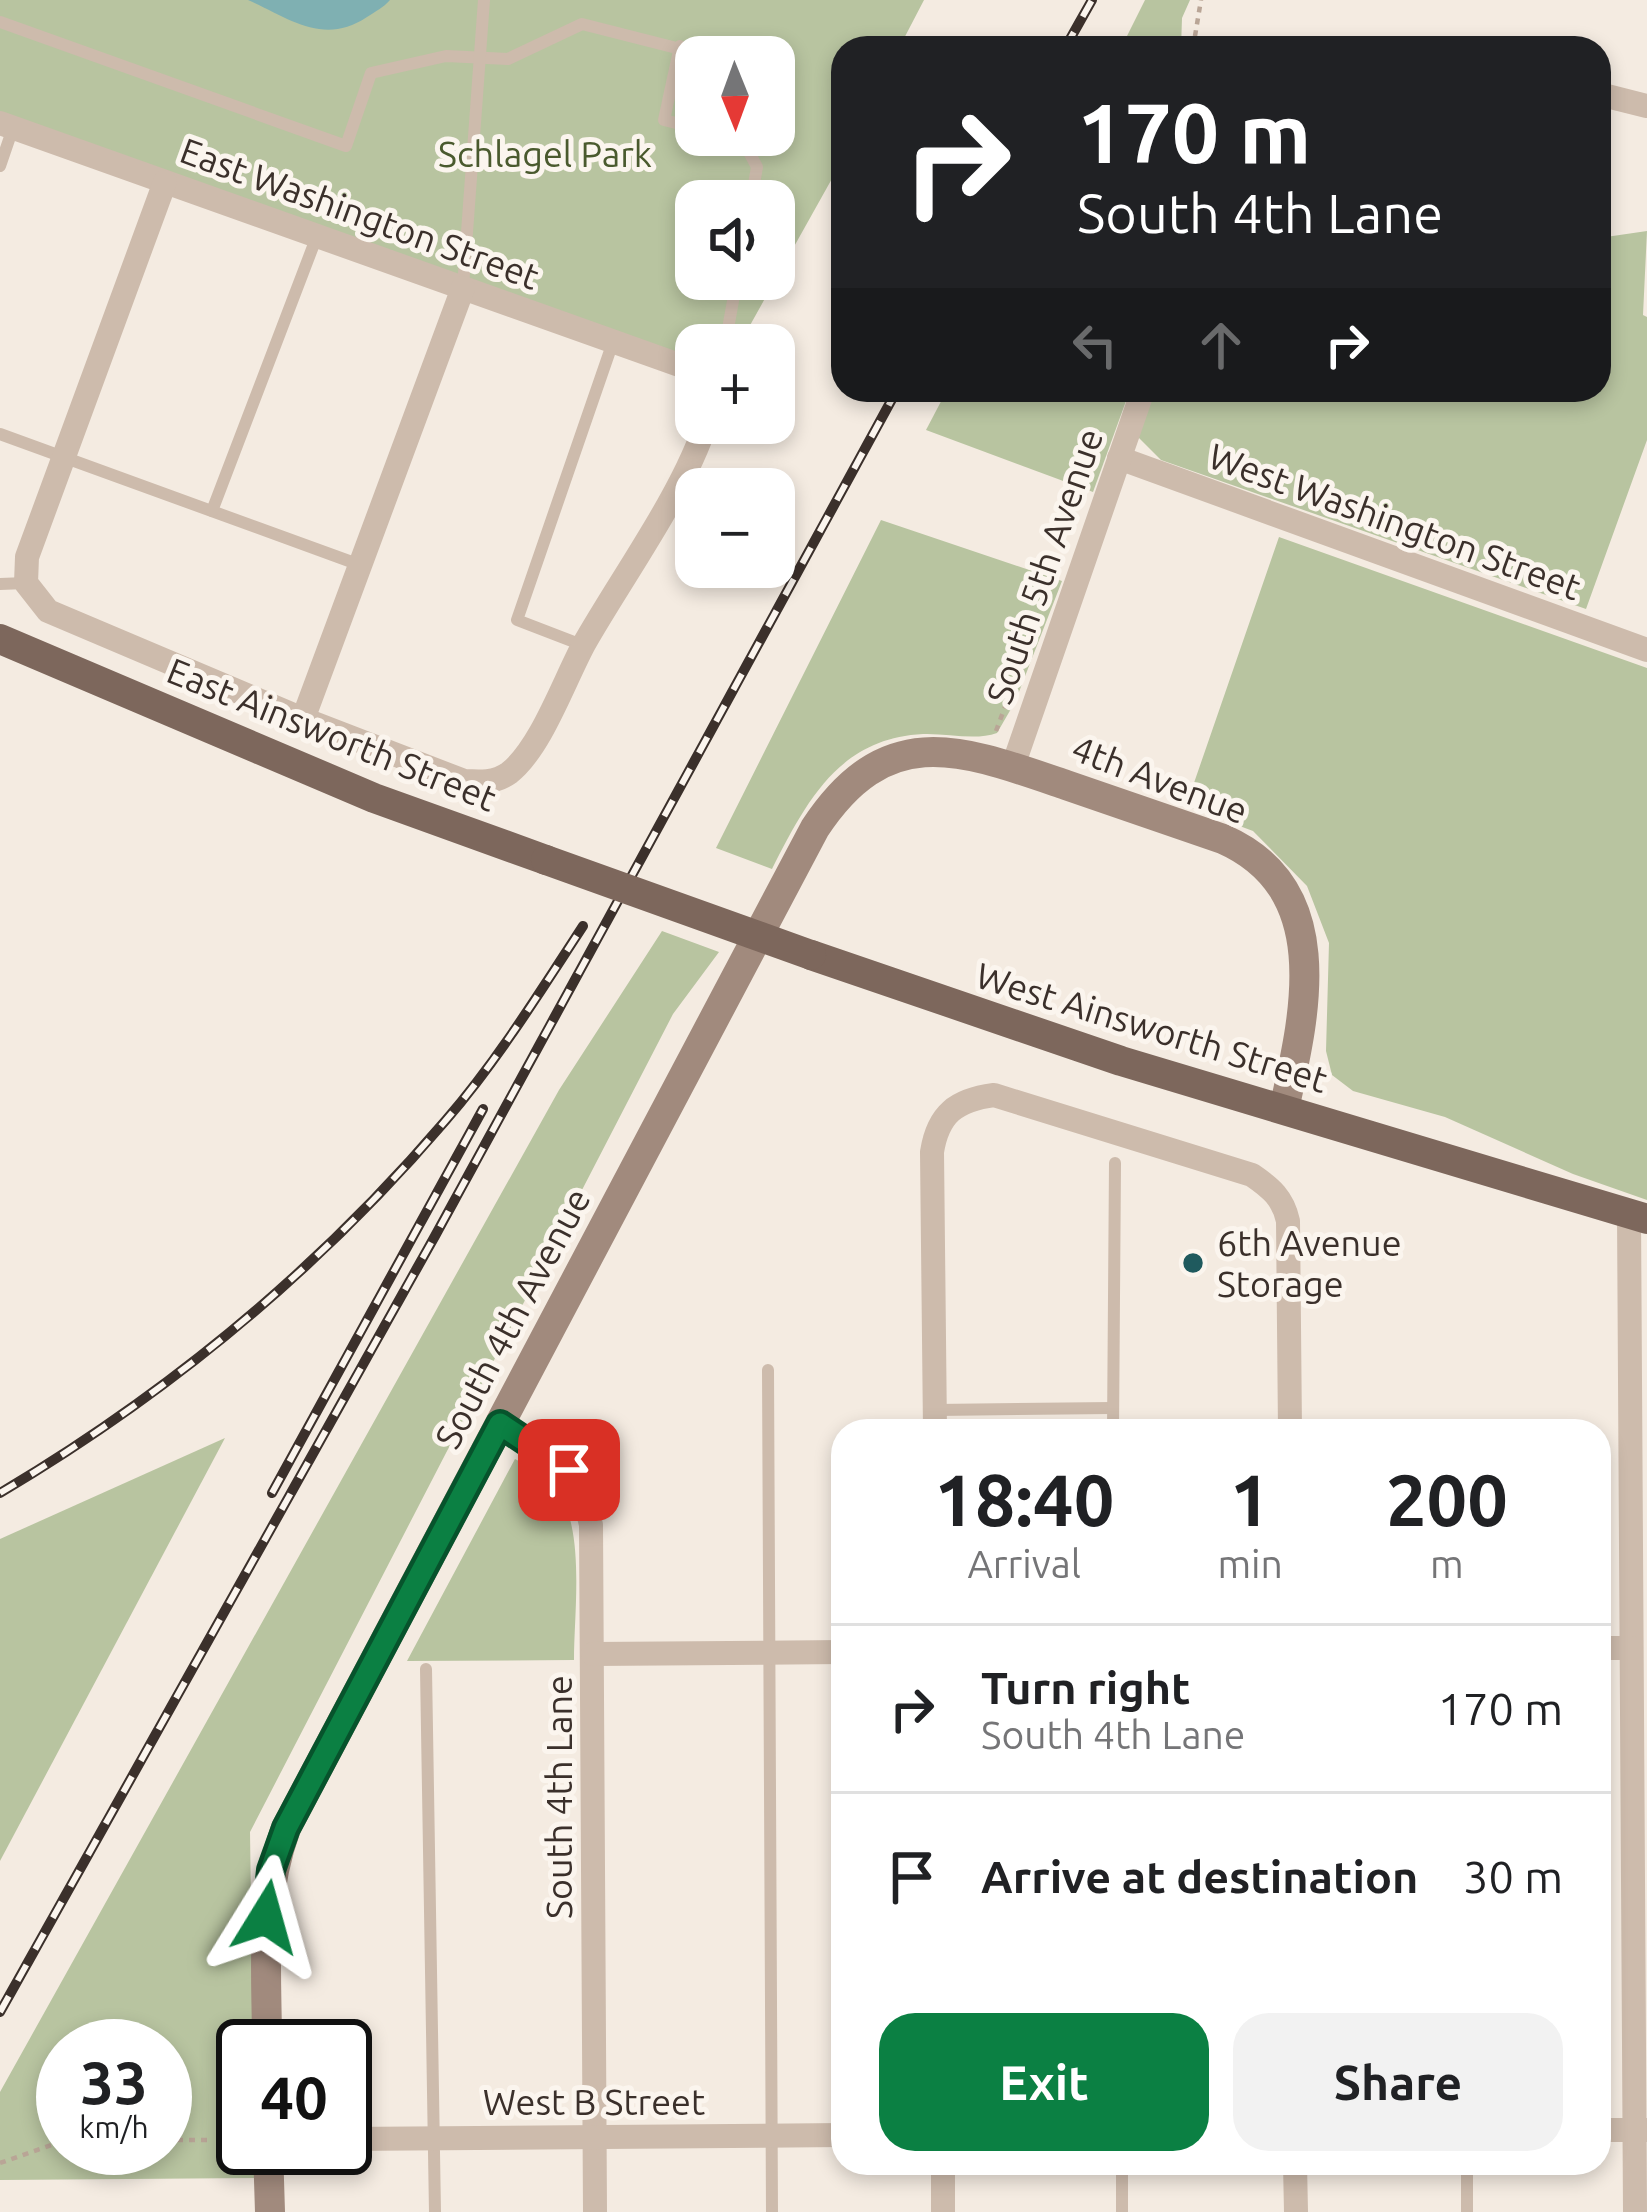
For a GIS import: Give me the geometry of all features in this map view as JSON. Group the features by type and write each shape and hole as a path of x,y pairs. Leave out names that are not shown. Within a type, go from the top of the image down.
{"main road":[{"name":"East Ainsworth Street","path":"0,639 374,798 638,893"},
{"name":"West Ainsworth Street","path":"638,893 986,1018 1638,1216"}],"street":[{"path":"1611,97 1647,106"},
{"name":"East Washington Street","path":"7,125 675,363"},
{"path":"165,182 27,557 26,583 48,611 303,719 464,781 488,782 507,775 526,755 698,444"},
{"path":"303,719 463,288"},
{"name":"South 5th Avenue","path":"1000,762 1139,402"},
{"name":"West Washington Street","path":"1119,458 1647,650"},
{"name":"South 4th Avenue","path":"267,2019 266,1917 271,1870 286,1828 829,807 860,775 910,752 938,749 1000,762"},
{"name":"4th Avenue","path":"1000,762 1223,839 1267,871 1299,926 1307,969 1284,1109"},
{"path":"935,1419 935,1132 944,1114 967,1099 994,1095 1252,1174 1274,1190 1288,1221 1290,1419"},
{"path":"1635,2212 1641,2130 1631,1648 1638,1216"},
{"name":"South 4th Lane","path":"500,1424 560,1462 582,1491 591,1525 595,2212"},
{"path":"1611,1648 1631,1648"},
{"path":"593,1654 831,1652"},
{"name":"West B Street","path":"372,2139 831,2135"},
{"path":"269,2175 270,2212"},
{"path":"943,2175 943,2212"},
{"path":"1295,2175 1296,2212"}],"lane":[{"path":"463,288 484,0"},
{"path":"0,22 346,146 371,73 446,56 481,60 521,54 582,24 675,45"},
{"path":"675,69 664,120 675,123"},
{"path":"0,166 7,125"},
{"path":"212,511 317,236"},
{"path":"584,646 517,620 613,341"},
{"path":"0,434 360,565"},
{"path":"0,584 26,583"},
{"path":"1113,1419 1114,1162"},
{"path":"768,1370 772,2212"},
{"path":"962,1419 1113,1408"},
{"path":"427,1669 435,2212"},
{"path":"1122,2175 1122,2212"},
{"path":"1467,2175 1468,2212"}],"path":[{"path":"1195,36 1201,0"},
{"path":"0,2163 36,2150"}],"green space":[{"name":"Schlagel Park","path":"0,0 924,0 905,36 831,36 831,180 795,245 795,180 675,180 675,300 764,300 751,324 675,324 675,364 0,123"},
{"path":"1145,0 1190,0 1181,36 1127,36"},
{"path":"1647,231 1643,315 1647,317 1647,440 1586,609 1161,460 1137,436 1151,402 1611,402 1611,236"},
{"path":"941,402 1126,402 1093,492 926,430"},
{"path":"881,520 1062,581 1015,702 997,733 894,738 847,761 813,798 772,869 716,848"},
{"path":"1279,537 1647,668 1647,1200 1573,1174 1445,1117 1353,1091 1332,1075 1326,1051 1329,943 1307,886 1253,831 1186,806"},
{"path":"662,931 719,952 673,1014 250,1832 253,2019 216,2019 216,2175 255,2178 0,2180 0,2092 36,2027 36,2175 192,2175 192,2019 41,2019 559,1090"},
{"path":"225,1438 0,1861 0,1539"},
{"path":"515,1459 550,1482 567,1510 575,1551 574,1660 407,1661"}],"water":[{"path":"248,0 390,0 351,25 322,29"}],"railway":[{"path":"1072,36 1092,0"},
{"path":"0,2012 435,1236 890,402"},
{"path":"0,1493 182,1371 346,1228 465,1097 583,926"},
{"path":"272,1493 483,1109"}],"place":[{"name":"6th Avenue Storage","path":"1193,1263"}],"route":[{"path":"266,1917 271,1870 286,1828 500,1424 569,1470"}]}
